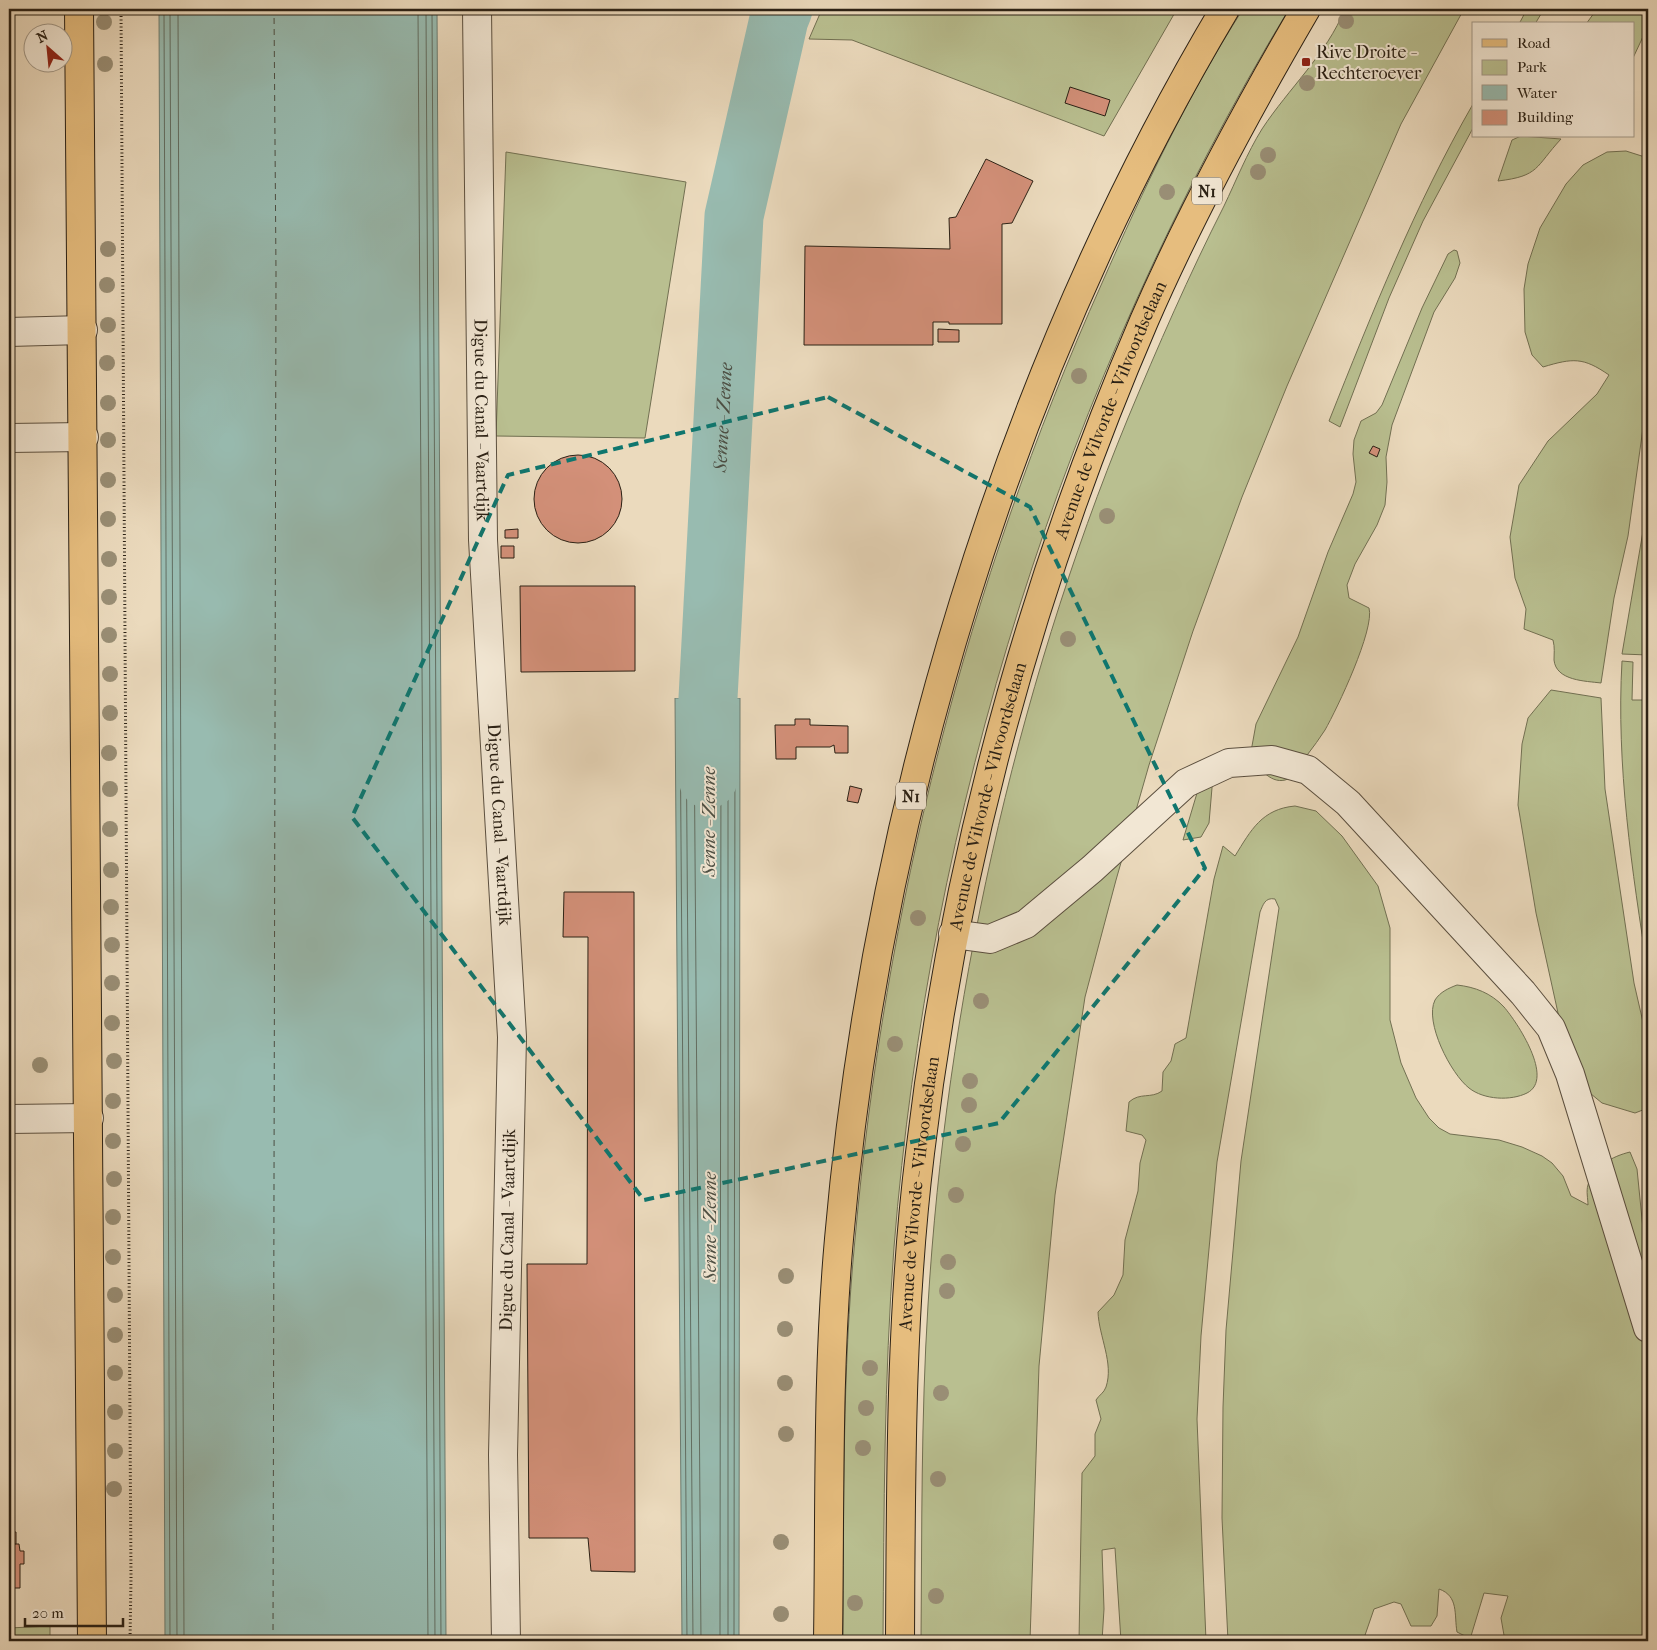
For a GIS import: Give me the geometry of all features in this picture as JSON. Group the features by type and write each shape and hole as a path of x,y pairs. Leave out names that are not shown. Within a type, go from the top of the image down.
{"main road":[{"path":"79,9 84,437 92,1641"},
{"name":"N1","path":"828,1641 831,1428 839,1239 857,1080 870,996 912,789 983,544 1040,388 1119,209 1164,119 1225,9"},
{"name":"Avenue de Vilvorde - Vilvoordselaan","path":"900,1641 902,1411 911,1245 919,1157 953,934 975,832 1006,710 1042,593 1081,478 1166,273 1271,69 1306,9"}],"lane":[{"name":"Digue du Canal - Vaartdijk","path":"477,9 483,540 512,1037 503,1455 506,1641"},
{"path":"9,332 83,330"},
{"path":"9,438 84,437"},
{"path":"953,934 990,939 1026,924 1092,870 1186,783 1229,763 1272,760 1308,770 1348,803 1523,993 1551,1028 1570,1074 1648,1328"},
{"path":"9,1119 88,1118"}],"path":[{"path":"121,9 132,1577 130,1641"}],"highlighted area":[{"path":"828,397 1030,507 1205,868 999,1123 644,1200 352,817 508,475"}],"green space":[{"path":"822,9 1177,9 1104,136 852,40 809,39"},
{"path":"1243,9 1289,9 1209,152 1137,299 1074,450 1020,605 975,763 939,923 912,1084 894,1247 886,1395 883,1641 843,1641 846,1390 855,1239 869,1115 887,992 910,871 939,750 972,632 1010,514 1054,398 1102,283 1150,178 1185,109"},
{"path":"1345,9 1464,9 1401,124 1287,386 1242,497 1193,631 1149,765 1116,880 1085,997 1055,1195 1039,1366 1030,1641 921,1641 924,1389 928,1305 937,1193 951,1080 969,966 992,854 1019,742 1051,632 1087,523 1128,418 1174,311 1262,129 1318,56 1337,26"},
{"path":"1527,9 1544,9 1536,22 1520,22"},
{"path":"1597,9 1648,9 1648,26 1634,56 1634,22 1587,22"},
{"path":"1472,106 1472,130 1423,221 1389,298 1340,427 1329,421 1395,260 1452,142"},
{"path":"1516,138 1561,139 1530,173 1498,181 1512,140"},
{"path":"1626,151 1648,158 1648,392 1628,536 1614,598 1601,683 1573,679 1560,672 1554,660 1553,640 1524,629 1526,609 1515,578 1510,537 1519,485 1548,441 1597,394 1609,375 1592,365 1578,361 1562,362 1543,367 1532,355 1525,332 1524,289 1528,264 1540,228 1566,184 1583,165 1607,152"},
{"path":"506,152 686,182 645,438 496,436"},
{"path":"1454,250 1457,251 1460,263 1455,278 1434,312 1392,425 1386,457 1387,482 1385,505 1377,525 1355,564 1347,585 1349,598 1369,608 1369,618 1361,650 1338,705 1325,730 1312,749 1288,779 1282,781 1271,778 1250,757 1256,724 1298,637 1328,552 1353,494 1356,482 1353,454 1354,440 1361,421 1376,413 1382,405 1422,308 1448,254"},
{"path":"1648,502 1648,655 1622,654"},
{"path":"1622,661 1633,662 1632,700 1648,700 1648,973 1636,896 1623,779 1621,739"},
{"path":"1551,690 1601,698 1605,789 1634,983 1648,1044 1648,1108 1635,1113 1602,1103 1585,1089 1573,1063 1558,1013 1536,913 1518,805 1522,744 1528,718"},
{"path":"1203,773 1213,776 1209,823 1201,837 1183,840"},
{"path":"1295,806 1316,811 1342,836 1378,886 1390,928 1390,1020 1401,1063 1416,1098 1429,1118 1439,1128 1450,1134 1499,1140 1542,1156 1552,1163 1563,1176 1571,1196 1588,1205 1587,1187 1594,1173 1610,1159 1630,1152 1637,1169 1645,1249 1648,1256 1648,1641 1505,1641 1501,1618 1508,1596 1484,1593 1471,1636 1465,1636 1457,1632 1453,1601 1450,1596 1439,1589 1437,1616 1431,1626 1411,1626 1401,1604 1394,1602 1374,1609 1363,1641 1228,1641 1222,1518 1226,1330 1241,1161 1279,908 1275,899 1269,899 1265,902 1260,912 1217,1162 1201,1336 1197,1419 1206,1641 1121,1641 1115,1548 1102,1550 1104,1609 1102,1641 1079,1641 1082,1473 1095,1456 1095,1434 1101,1419 1096,1400 1105,1389 1108,1378 1107,1359 1098,1312 1114,1295 1123,1275 1125,1240 1138,1191 1140,1163 1146,1140 1142,1135 1126,1131 1129,1102 1137,1097 1154,1095 1162,1091 1163,1072 1171,1061 1175,1044 1186,1038 1214,879 1223,846 1235,856 1252,830 1266,816 1274,811"},
{"path":"1457,985 1476,989 1494,998 1504,1007 1517,1025 1531,1050 1537,1076 1535,1086 1527,1093 1521,1096 1506,1098 1482,1095 1469,1088 1462,1081 1447,1060 1436,1034 1433,1010 1435,1000 1439,995"},
{"path":"50,1626 50,1641 9,1641 9,1628"}],"water":[{"path":"159,9 437,9 446,1641 165,1641"},
{"path":"675,698 740,698 739,1641 682,1641"}],"pier":[{"path":"675,696 740,696 740,698 675,698"}],"building":[{"path":"1070,87 1110,100 1105,116 1065,103"},
{"path":"986,159 1033,181 1012,223 1002,224 1002,324 949,324 949,322 933,322 933,345 804,345 805,246 950,249 949,218 956,217"},
{"path":"938,329 959,330 959,342 938,342"},
{"path":"1373,446 1380,449 1377,457 1369,453"},
{"path":"578,455 595,459 609,468 618,482 622,499 618,516 609,530 595,539 578,543 561,539 547,530 538,516 534,499 538,482 547,468 561,459"},
{"path":"518,529 518,538 505,538 505,530"},
{"path":"501,546 514,546 514,558 501,558"},
{"path":"520,586 635,586 635,671 521,672"},
{"path":"795,719 810,719 810,725 848,726 848,753 835,753 834,745 830,747 796,747 796,759 776,759 775,725 795,725"},
{"path":"850,786 862,789 858,803 847,801"},
{"path":"564,892 634,892 635,1572 591,1571 588,1538 529,1538 527,1264 587,1264 588,937 563,937"},
{"path":"9,1532 16,1532 16,1544 9,1544"},
{"path":"9,1544 19,1544 20,1551 24,1551 24,1564 20,1564 20,1588 9,1588"},
{"path":"527,1636 635,1636 635,1641 527,1641"}],"waterway":[{"name":"Senne - Zenne","path":"708,779 708,698 734,216 779,19 783,9"}],"ferry route":[{"path":"273,1641 276,273 274,9"}],"place":[{"name":"Rive Droite - Rechteroever","path":"1306,62"}]}
